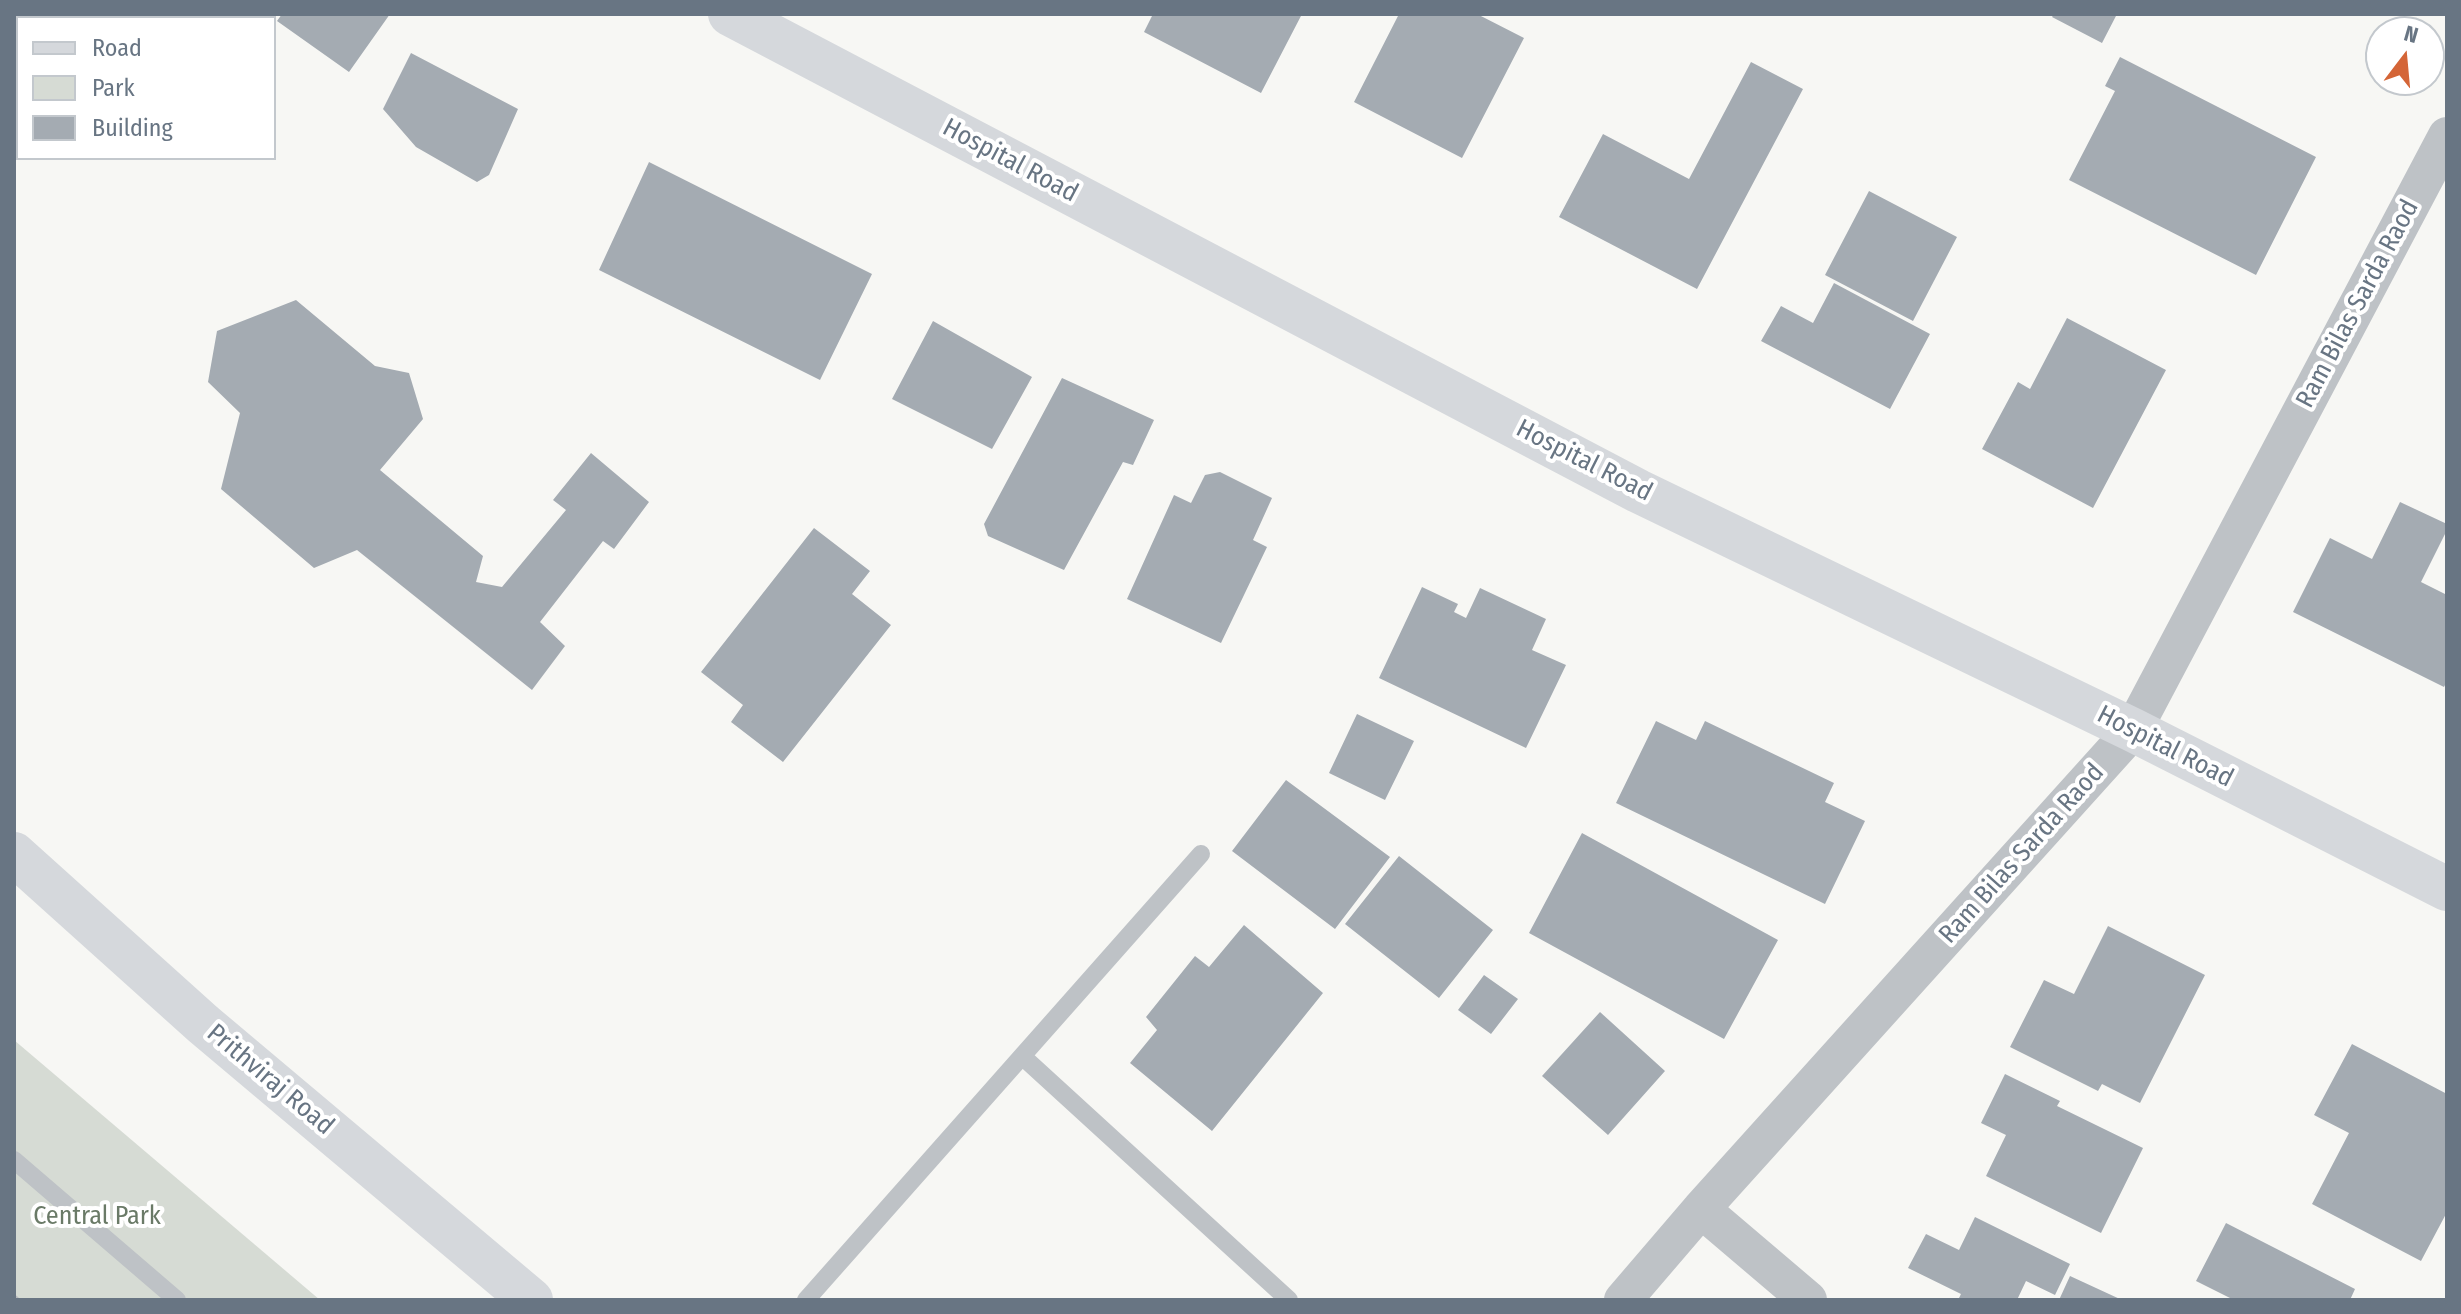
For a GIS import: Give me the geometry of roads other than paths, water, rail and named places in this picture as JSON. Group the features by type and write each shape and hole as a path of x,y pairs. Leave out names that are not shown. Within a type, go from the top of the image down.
{"street":[{"name":"Hospital Road","path":"730,14 1638,491 2133,730 2447,889"},
{"name":"Ram Bilas Sarda Raod","path":"1623,1300 1701,1209 2133,730 2447,136"},
{"name":"Prithviraj Road","path":"14,854 203,1024 531,1300"},
{"path":"1701,1209 1808,1300"}],"lane":[{"path":"806,1300 1201,854"},
{"path":"1022,1056 1289,1300"},
{"path":"14,1160 177,1300"}],"park label":[{"name":"Central Park","path":"97,1217"}]}
